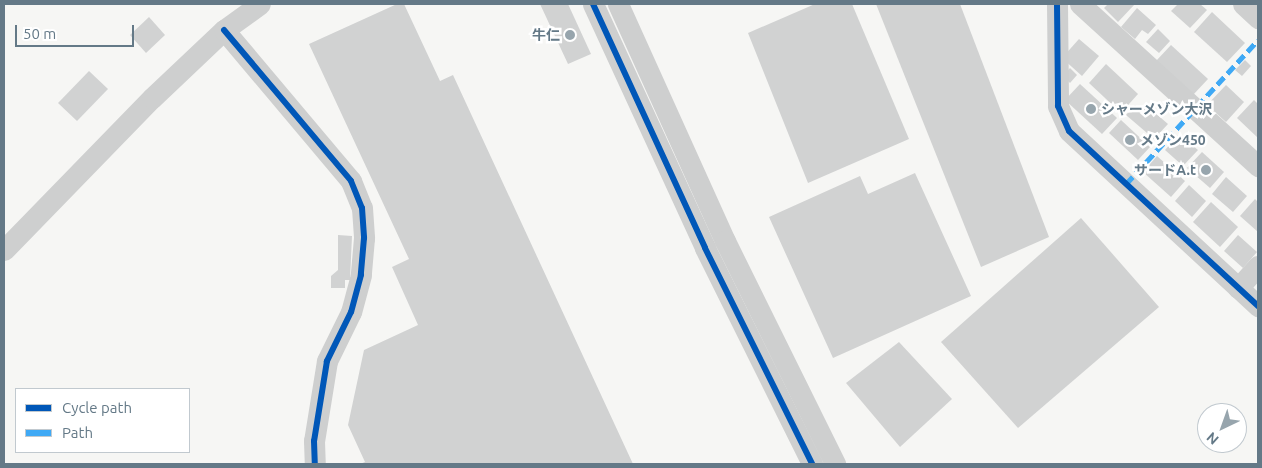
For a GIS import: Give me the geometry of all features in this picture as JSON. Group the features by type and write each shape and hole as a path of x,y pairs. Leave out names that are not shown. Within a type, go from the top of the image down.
{"street":[{"path":"4,250 152,98 224,30 260,4"},
{"path":"593,4 704,248 812,464"},
{"path":"619,4 725,241 835,464"},
{"path":"1057,4 1058,106 1068,131 1258,306"},
{"path":"1080,4 1258,166"},
{"path":"1243,4 1258,18"},
{"path":"224,30 351,182 362,208 364,238 362,275 351,312 327,361 315,431 315,464"},
{"path":"1238,288 1258,266"}],"building":[{"path":"397,4 404,4 440,81 453,75 633,464 360,464 365,462 348,425 364,350 418,325 392,267 409,259 309,44"},
{"path":"540,4 568,4 591,54 568,64"},
{"path":"815,4 852,4 909,139 808,183 748,33"},
{"path":"876,4 960,4 1049,237 981,267"},
{"path":"1108,4 1135,4 1118,22 1104,8"},
{"path":"1178,4 1200,4 1207,10 1190,28 1171,11"},
{"path":"1137,8 1156,25 1148,34 1142,30 1135,39 1121,27"},
{"path":"1212,12 1245,43 1227,62 1194,32"},
{"path":"149,17 165,35 146,53 130,35"},
{"path":"1158,29 1170,41 1159,53 1146,42"},
{"path":"1079,39 1099,56 1082,76 1062,58"},
{"path":"1171,45 1208,79 1193,95 1156,61"},
{"path":"1245,60 1251,66 1242,76 1235,70"},
{"path":"1106,64 1138,94 1121,113 1089,83"},
{"path":"1070,68 1077,75 1070,83 1063,76"},
{"path":"89,71 108,89 77,121 58,103"},
{"name":"シャーメゾン大沢","path":"1080,84 1117,118 1102,134 1065,100"},
{"path":"1226,85 1244,102 1226,122 1207,105"},
{"path":"1254,100 1258,104 1258,138 1237,118"},
{"path":"1135,105 1141,111 1146,105 1168,124 1154,139 1126,115"},
{"name":"メゾン450","path":"1121,120 1150,147 1138,160 1109,133"},
{"path":"1179,134 1198,150 1183,166 1165,150"},
{"name":"サードA.t","path":"1202,152 1224,172 1210,188 1187,168"},
{"path":"1157,156 1185,181 1171,197 1143,172"},
{"path":"915,173 971,296 833,358 769,217 860,176 868,194"},
{"path":"1226,177 1247,196 1233,212 1212,194"},
{"path":"1189,185 1206,201 1192,217 1175,201"},
{"path":"1255,199 1258,202 1258,232 1240,216"},
{"path":"1211,202 1238,227 1220,247 1193,222"},
{"path":"1081,218 1159,307 1018,428 941,342"},
{"path":"338,235 352,236 350,280 345,280 345,288 331,288 331,276 338,270"},
{"path":"1238,235 1257,252 1243,268 1224,251"},
{"path":"899,342 952,399 900,447 846,383"}],"marked path":[{"path":"1126,184 1258,40"}],"cycle path":[{"path":"593,4 705,248 812,464"},
{"path":"1057,4 1058,106 1069,131 1258,306"},
{"path":"224,30 351,181 362,208 364,238 361,275 351,312 327,361 314,441 315,464"}],"place":[{"name":"牛仁","path":"570,35"},
{"name":"シャーメゾン大沢","path":"1091,109"},
{"name":"メゾン450","path":"1130,140"},
{"name":"サードA.t","path":"1206,170"}]}
